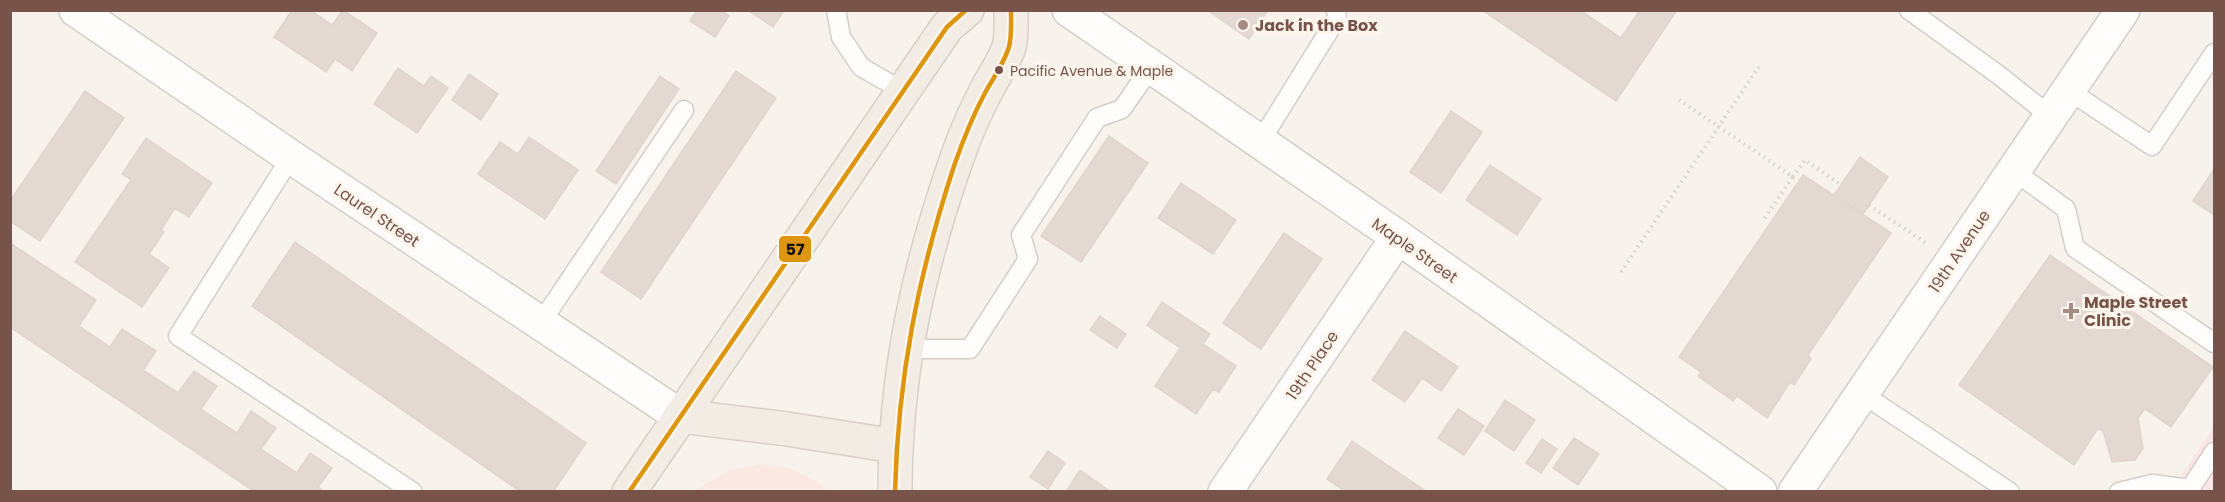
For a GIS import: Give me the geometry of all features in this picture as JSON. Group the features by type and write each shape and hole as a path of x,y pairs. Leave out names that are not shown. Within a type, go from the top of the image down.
{"main road":[{"path":"629,492 947,27 967,10"},
{"path":"895,492 895,446 906,349 920,280 938,213 959,152 981,100 1009,46 1011,10"},
{"path":"680,416 787,429 895,446"}],"street":[{"name":"Laurel Street","path":"76,10 291,157 680,416"},
{"name":"Maple Street","path":"1069,10 1398,237 1760,492"},
{"name":"19th Avenue","path":"1795,492 2123,10"},
{"name":"19th Place","path":"1225,492 1398,237"}],"lane":[{"path":"836,10 841,37 861,67 903,91"},
{"path":"1260,142 1337,18 1336,10"},
{"path":"1909,10 2000,76 2152,146 2214,53"},
{"path":"906,349 970,349 1028,259 1021,235 1097,118 1122,109 1151,67"},
{"path":"540,324 684,110"},
{"path":"291,157 178,336 412,492"},
{"path":"2014,171 2066,209 2075,248 2214,342"},
{"path":"1861,393 2010,492"},
{"path":"2119,492 2152,484 2191,490 2214,452"}],"path":[{"path":"1621,272 1760,65"},
{"path":"1679,100 1793,177"},
{"path":"1764,219 1805,160 1841,184"},
{"path":"1869,205 1952,260"}],"shaded area":[{"path":"2214,427 2214,491 2171,491"},
{"path":"762,464 792,469 819,483 827,491 695,491 731,469"}],"building":[{"path":"292,10 310,10 332,25 343,10 377,33 352,71 335,59 326,72 274,37"},
{"path":"697,10 721,10 729,16 715,37 690,21"},
{"path":"748,10 784,10 773,27"},
{"name":"Jack in the Box","path":"1207,10 1268,10 1249,39"},
{"path":"1482,10 1580,10 1621,38 1640,10 1677,10 1616,101"},
{"path":"398,68 424,86 431,76 448,88 417,133 374,104"},
{"path":"736,71 776,98 641,299 601,272"},
{"path":"469,74 498,94 481,120 452,100"},
{"path":"660,76 679,89 616,184 596,171"},
{"path":"85,91 124,118 40,241 10,221 10,201"},
{"path":"1451,111 1482,132 1441,193 1410,172"},
{"path":"1109,136 1148,163 1081,262 1041,236"},
{"path":"529,137 578,170 545,219 478,174 500,142 518,154"},
{"path":"146,138 212,183 189,217 175,208 161,230 164,232 149,254 169,268 142,307 75,262 131,180 122,174"},
{"path":"1860,157 1888,177 1863,214 1834,195"},
{"path":"1490,165 1541,199 1517,235 1466,200"},
{"path":"2214,169 2214,215 2193,201"},
{"path":"1803,175 1891,233 1808,355 1811,359 1794,385 1790,382 1767,418 1737,396 1733,401 1698,376 1701,372 1679,357"},
{"path":"1181,183 1236,220 1213,254 1158,218"},
{"path":"1284,233 1322,259 1261,349 1223,323"},
{"path":"295,242 586,443 553,492 521,492 252,306"},
{"path":"10,243 96,300 79,326 110,347 122,329 156,351 143,370 178,393 194,371 217,386 201,409 237,433 251,411 276,428 261,449 297,473 310,453 332,468 318,487 324,492 255,492 10,327"},
{"name":"Maple Street Clinic","path":"2050,255 2213,367 2171,427 2145,409 2138,418 2143,448 2135,460 2112,462 2103,431 2098,428 2074,465 1959,385"},
{"path":"1162,302 1210,334 1203,344 1236,366 1219,392 1213,389 1196,414 1155,386 1180,348 1147,325"},
{"path":"1100,316 1126,334 1117,348 1090,330"},
{"path":"1405,331 1458,367 1441,391 1422,378 1405,402 1372,380"},
{"path":"1505,400 1535,420 1514,451 1485,431"},
{"path":"1458,409 1484,426 1464,455 1438,438"},
{"path":"1574,438 1599,454 1578,485 1553,468"},
{"path":"1542,439 1557,449 1541,473 1526,463"},
{"path":"1352,441 1427,492 1346,492 1327,479"},
{"path":"1048,451 1065,463 1048,489 1030,477"},
{"path":"1080,470 1111,492 1066,492"}],"transit line":[{"name":"57","path":"629,492 947,27 966,10"},
{"name":"57","path":"895,492 900,408 920,287 941,207 961,147 977,109 1009,47 1011,10"}],"place":[{"name":"Jack in the Box","path":"1243,25"},
{"name":"Pacific Avenue & Maple","path":"999,70"},
{"name":"Maple Street Clinic","path":"2071,311"}]}
